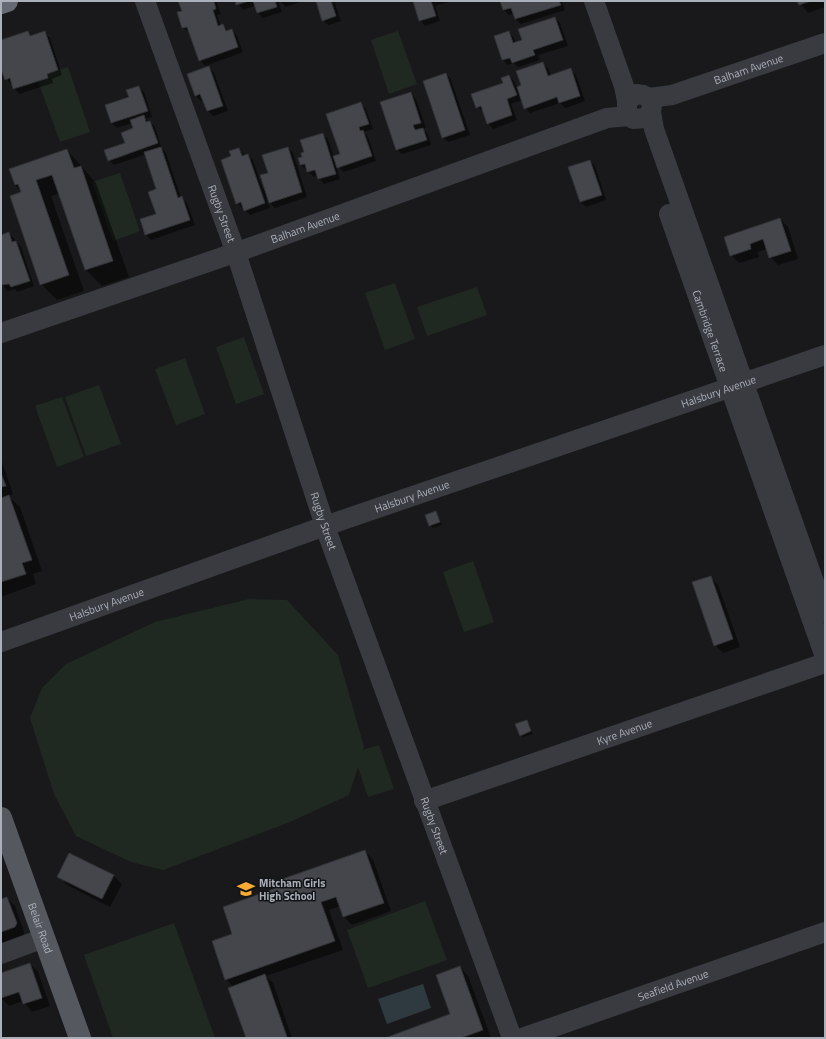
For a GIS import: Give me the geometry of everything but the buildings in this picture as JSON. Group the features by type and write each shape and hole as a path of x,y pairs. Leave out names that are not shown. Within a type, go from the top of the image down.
{"highway":[{"path":"1,3 7,1"}],"main road":[{"name":"Belair Road","path":"1,818 80,1038"}],"street":[{"name":"Rugby Street","path":"145,1 236,253 325,526 424,801 512,1038"},
{"name":"Cambridge Terrace","path":"594,1 610,25"},
{"name":"Cambridge Terrace","path":"608,1 610,25 620,54 624,86 654,129 673,205 802,570 825,657"},
{"name":"Balham Avenue","path":"1,333 236,253 607,118 825,43"},
{"name":"Halsbury Avenue","path":"1,642 325,526 825,355"},
{"name":"Cambridge Terrace","path":"802,570 825,613"},
{"name":"Kyre Avenue","path":"424,801 825,663"},
{"name":"Seafield Avenue","path":"522,1038 825,932"},
{"path":"1,954 44,938"}],"shaded area":[{"path":"398,31 417,84 389,94 371,40"},
{"path":"68,67 90,132 60,142 38,81 48,78 47,74"},
{"path":"120,173 140,231 113,241 92,182"},
{"path":"395,283 415,339 385,350 365,293"},
{"path":"477,287 487,315 427,336 417,307"},
{"path":"244,337 264,394 236,404 216,347"},
{"path":"185,358 205,414 176,425 155,369"},
{"path":"99,385 121,444 86,456 65,397"},
{"path":"62,397 84,457 57,467 35,406"},
{"path":"473,561 494,622 464,632 443,572"},
{"path":"249,599 287,600 338,655 364,747 363,750 379,745 394,789 368,797 358,767 349,795 290,822 163,870 131,862 76,836 54,794 30,718 42,688 66,664 155,622"},
{"path":"425,901 447,960 368,988 347,930"},
{"path":"174,923 215,1038 113,1038 84,955"},
{"path":"423,984 431,1008 387,1024 378,999"}],"place":[{"name":"Mitcham Girls High School","path":"246,889"}]}
